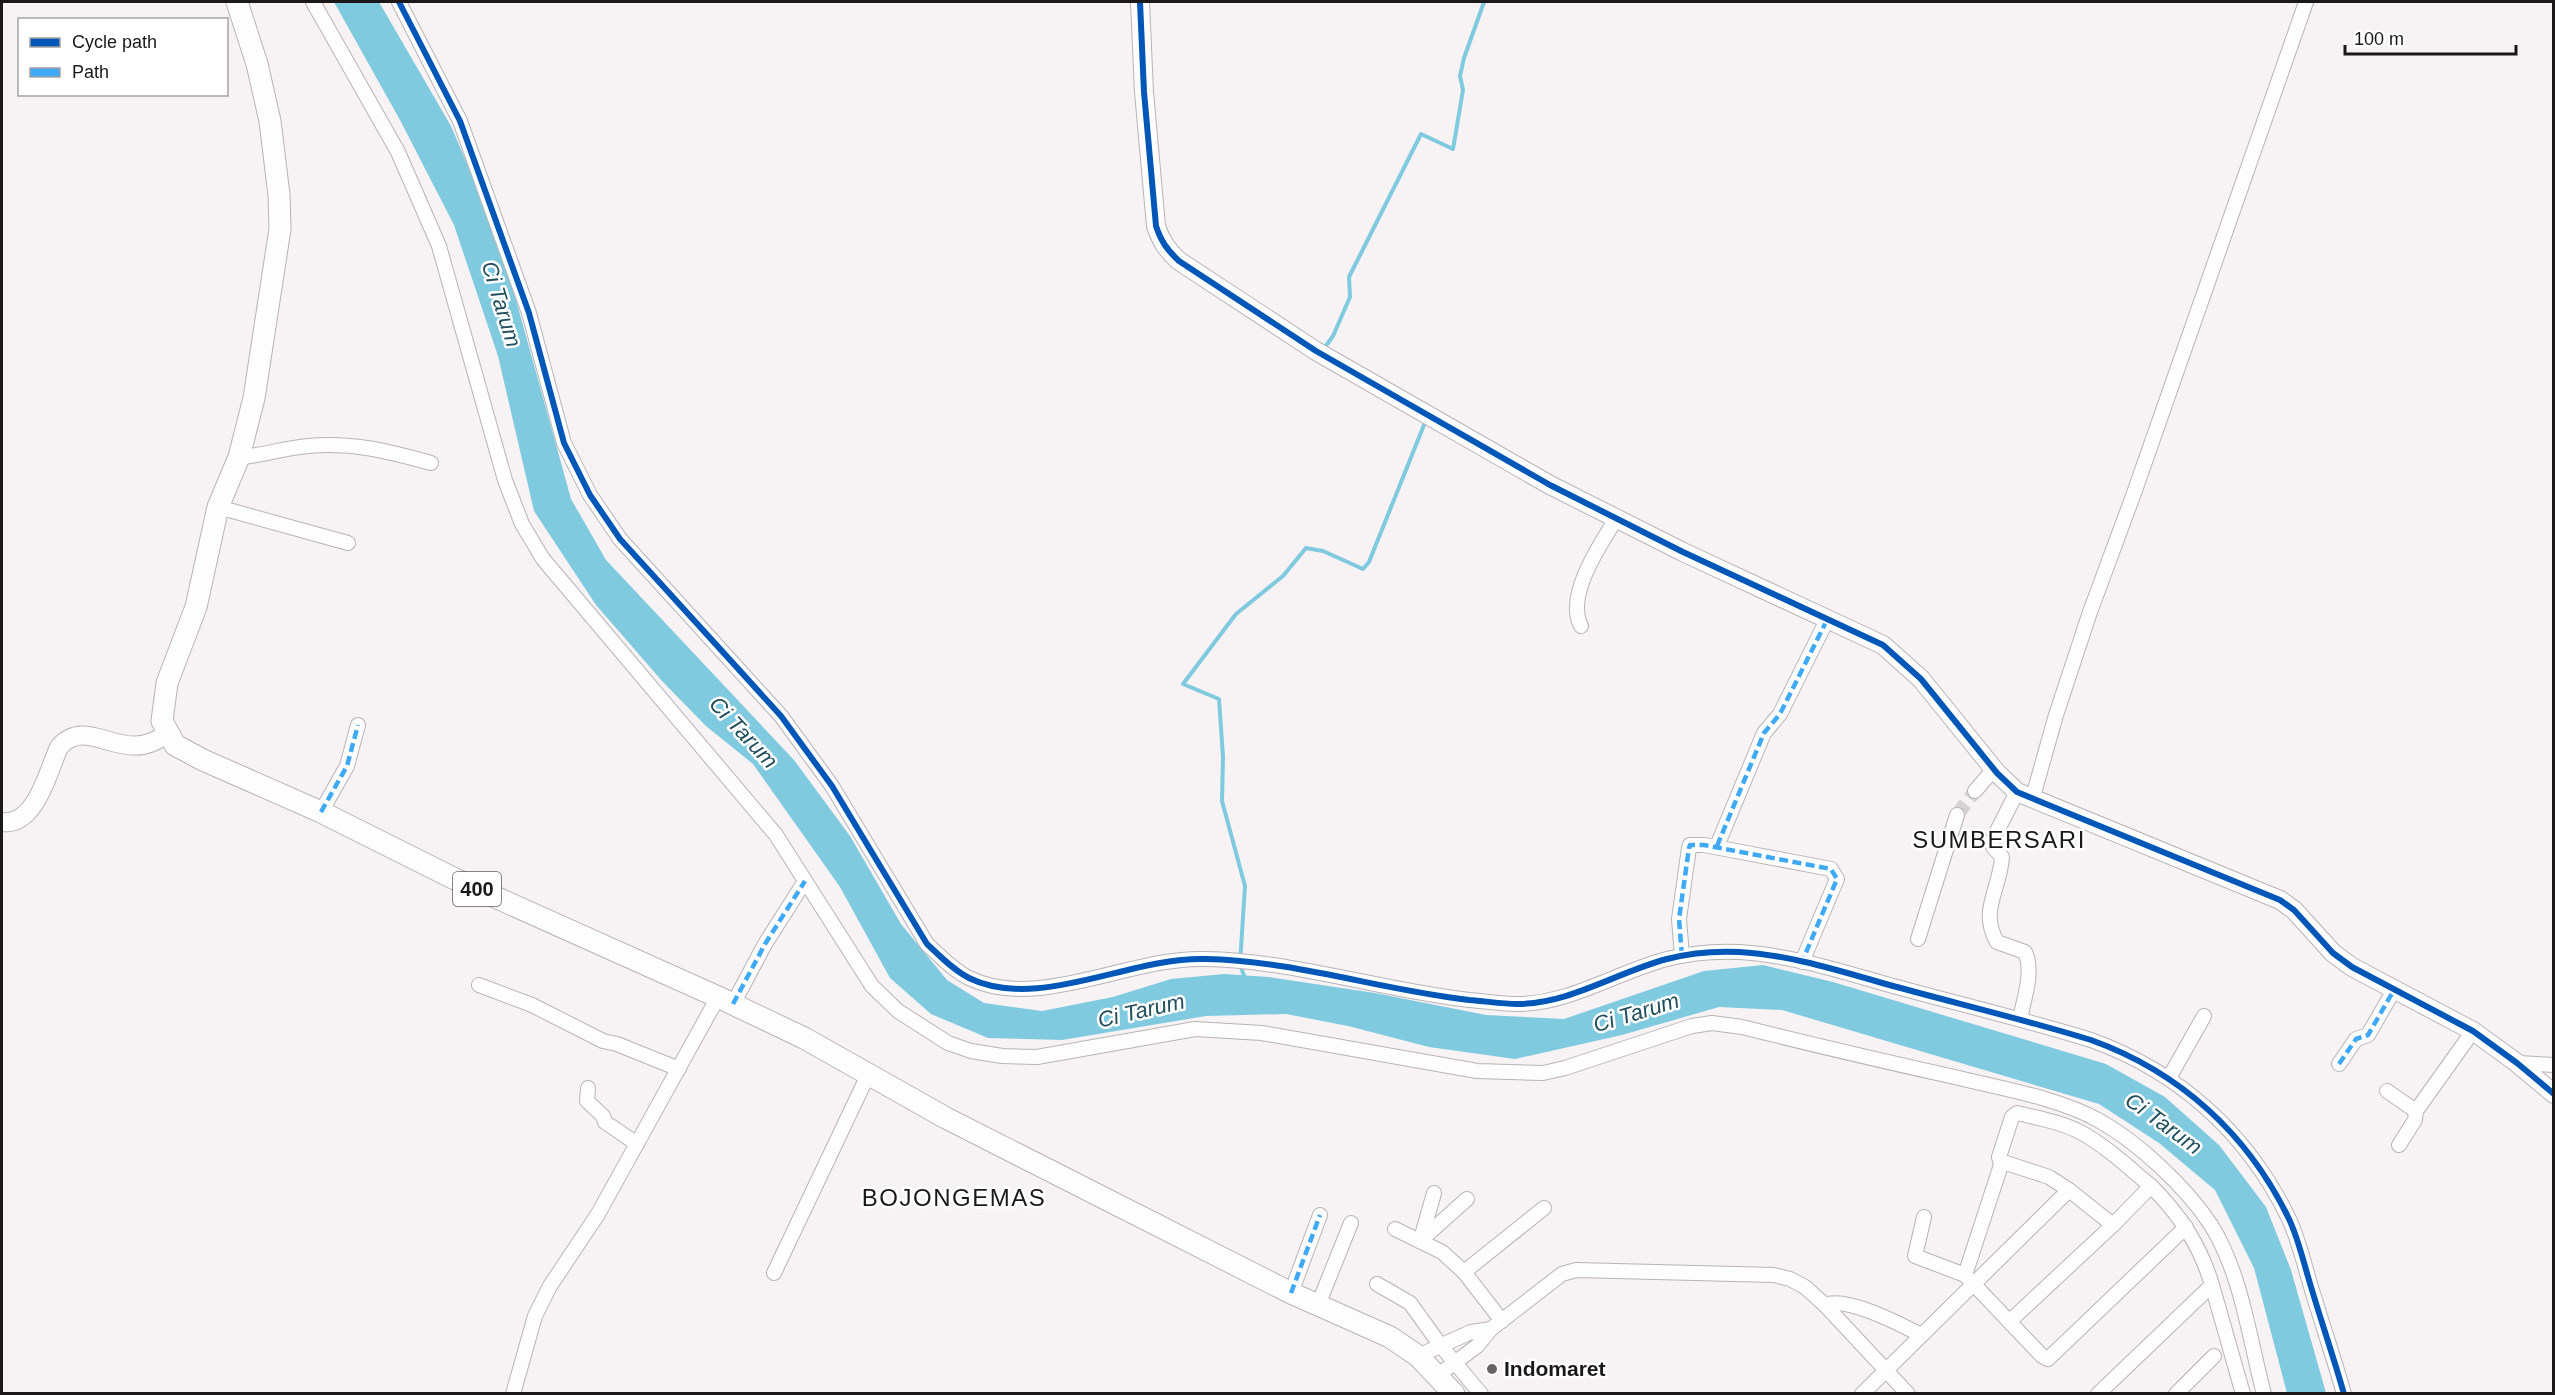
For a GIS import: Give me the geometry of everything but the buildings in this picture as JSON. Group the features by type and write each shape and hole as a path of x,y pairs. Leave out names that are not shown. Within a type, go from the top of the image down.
{"main road":[{"path":"167,733 162,721 166,682 196,607 218,507 239,457 254,398 280,229 279,195 270,121 257,64 237,2"},
{"name":"400","path":"167,733 175,745 186,752 321,812 455,879 725,1000 804,1038 946,1118 1291,1293 1383,1333 1418,1356 1454,1394"}],"street":[{"path":"313,2 398,152 439,246 496,452 522,524 543,559 776,835 855,961 883,999 948,1043 971,1051 1002,1056 1037,1057 1195,1029 1227,1029 1262,1033 1478,1071 1543,1072 1565,1068 1692,1026 1712,1023 2002,1089 2072,1108 2098,1120 2142,1152 2192,1200 2211,1226 2227,1259 2242,1303 2265,1394"},
{"path":"399,2 460,121 529,313 564,443 590,495 620,539 781,716 832,786 927,944 949,964 969,978 992,986 1018,991 1153,963 1202,958 1243,961 1441,996 1517,1004 1563,997 1668,959 1724,951 1744,952 1810,964 2020,1019 2126,1052 2169,1078 2230,1130 2254,1158 2290,1220 2343,1394"},
{"path":"1140,2 1144,92 1156,226 1168,252 1316,351 1550,485 1616,519 1883,645 1921,679 1994,769 2025,796 2280,900 2294,910 2342,960 2473,1031 2553,1094"},
{"path":"2020,1019 2030,968 2025,952 1997,942 1989,917 2002,857 1993,847 1992,841 2025,796 2056,715 2090,612 2133,496 2306,2"},
{"path":"239,457 259,456 304,446 352,445 431,463"},
{"path":"218,507 348,543"},
{"path":"1581,626 1576,602 1582,581 1616,519"},
{"path":"1717,846 1764,733 1780,714 1827,620"},
{"path":"321,812 347,766 358,725"},
{"path":"2,822 14,822 29,813 59,747 66,740 82,735 131,747 142,747 167,733"},
{"path":"1975,791 1994,769"},
{"path":"1918,939 1957,814"},
{"path":"1682,956 1679,919 1689,847 1704,845 1831,869 1835,873 1837,879 1810,964"},
{"path":"513,1394 535,1316 550,1286 598,1214 679,1069 765,944 804,881"},
{"path":"479,985 532,1005 596,1038 679,1069"},
{"path":"2339,1064 2356,1039 2368,1035 2394,990"},
{"path":"2169,1078 2204,1016"},
{"path":"2399,1145 2415,1120 2416,1111 2473,1031"},
{"path":"2517,1064 2553,1065"},
{"path":"774,1273 868,1075"},
{"path":"588,1088 587,1101 603,1116 605,1122 637,1144"},
{"path":"2387,1091 2416,1111"},
{"path":"2113,1225 2049,1177 2002,1162 1999,1157 2012,1117 2017,1113 2079,1131 2108,1150 2151,1186 2186,1227 2204,1259 2243,1394"},
{"path":"1970,1279 2002,1162"},
{"path":"2010,1321 2113,1225 2151,1186"},
{"path":"1862,1394 1921,1335 1970,1279 2069,1190"},
{"path":"1420,1241 1434,1193"},
{"path":"1420,1241 1467,1199"},
{"path":"1464,1272 1544,1208"},
{"path":"1291,1293 1320,1215"},
{"path":"1924,1217 1915,1253 1917,1259 1970,1279 2042,1356 2048,1359 2186,1227"},
{"path":"1318,1305 1351,1223"},
{"path":"1395,1228 1442,1252 1464,1272 1497,1325"},
{"path":"1437,1376 1478,1346 1497,1325 1562,1274 1576,1270 1774,1275 1805,1287 1825,1305 1908,1394"},
{"path":"1377,1284 1410,1304 1481,1394"},
{"path":"2098,1394 2212,1284"},
{"path":"1825,1305 1831,1302 1846,1304 1921,1335"},
{"path":"1418,1356 1471,1332 1497,1325"},
{"path":"2176,1394 2214,1356"}],"water":[{"name":"Ci Tarum","path":"334,2 379,2 451,126 485,206 513,289 571,499 606,560 794,760 850,836 901,924 947,980 984,1003 1042,1011 1113,997 1171,979 1224,974 1269,977 1375,993 1486,1015 1564,1019 1704,971 1763,965 1833,982 2106,1064 2165,1097 2219,1145 2266,1207 2291,1270 2326,1393 2287,1393 2254,1268 2215,1190 2159,1143 2099,1104 1782,1010 1719,1007 1622,1035 1515,1059 1429,1047 1348,1026 1286,1014 1206,1016 1062,1040 988,1038 931,1014 890,978 840,887 753,764 706,726 662,681 596,605 534,511 498,356 454,225 400,120"}],"waterway":[{"path":"1327,348 1325,347 1333,336 1350,297 1349,277 1421,134 1453,149 1463,90 1460,76 1484,2"},
{"path":"1245,979 1240,964 1245,886 1222,801 1223,757 1219,699 1183,684 1236,614 1283,576 1306,548 1323,551 1363,569 1369,562 1426,420"}],"tunnel":[{"path":"1957,815 1975,791"}],"marked path":[{"path":"1717,846 1764,733 1780,714 1827,620"},
{"path":"321,812 347,766 358,725"},
{"path":"1682,956 1679,919 1689,848 1690,845 1704,845 1831,869 1837,879 1802,962"},
{"path":"733,1004 765,944 805,881"},
{"path":"2339,1064 2356,1039 2368,1035 2394,990"},
{"path":"1291,1293 1320,1215"}],"cycle path":[{"path":"399,2 460,121 529,313 564,443 590,495 620,539 781,716 832,786 927,944 958,971 969,978 996,987 1025,989 1055,986 1177,960 1206,959 1272,965 1403,990 1469,1000 1517,1004 1556,999 1676,957 1703,953 1739,952 1817,965 2091,1040 2123,1053 2182,1088 2232,1133 2253,1160 2272,1188 2292,1226 2344,1394"},
{"path":"1140,2 1144,92 1156,226 1165,245 1179,261 1316,351 1550,485 1683,552 1883,645 1921,679 1997,773 2017,792 2280,900 2294,910 2333,953 2352,967 2473,1031 2554,1094"}],"place":[{"name":"Indomaret","path":"1492,1369"}],"district":[{"name":"SUMBERSARI","path":"1999,840"},
{"name":"BOJONGEMAS","path":"954,1198"}]}
